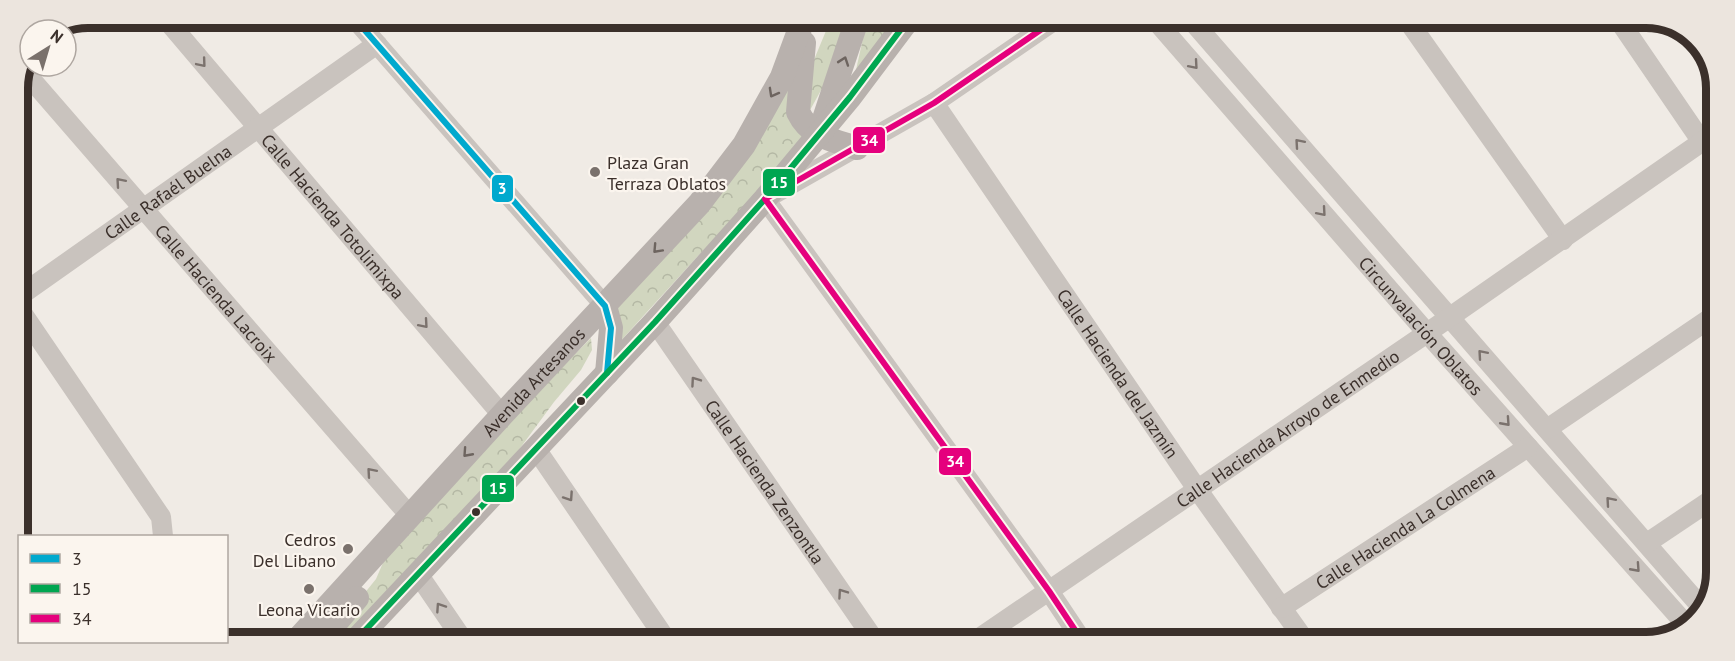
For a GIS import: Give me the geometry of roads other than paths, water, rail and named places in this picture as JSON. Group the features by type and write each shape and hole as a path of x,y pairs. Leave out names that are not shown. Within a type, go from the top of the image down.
{"main road":[{"name":"Avenida Artesanos","path":"304,632 699,204 744,145 782,77 802,28"},
{"path":"804,28 798,111 808,128 818,136 857,148"},
{"path":"818,136 854,28"},
{"path":"364,632 608,373 765,199 850,97 902,28"},
{"path":"605,306 610,328 608,373"},
{"path":"328,632 374,579 391,536"}],"street":[{"name":"Calle Hacienda Totolimixpa","path":"173,28 502,415"},
{"path":"363,28 605,306"},
{"path":"1043,28 934,103 765,199 1076,632"},
{"name":"Circunvalación Oblatos","path":"1162,28 1427,333 1682,620"},
{"name":"Circunvalación Oblatos","path":"1198,28 1698,603"},
{"path":"1413,28 1563,240"},
{"path":"1625,28 1706,133"},
{"name":"Calle Rafaél Buelna","path":"28,290 377,44"},
{"name":"Calle Hacienda Lacroix","path":"30,78 410,516"},
{"name":"Calle Hacienda del Jazmín","path":"934,103 1197,489 1299,632"},
{"name":"Calle Hacienda Arroyo de Enmedio","path":"988,632 1563,240 1706,139"},
{"path":"1547,429 1706,321"},
{"path":"28,322 161,517 163,535"},
{"name":"Calle Hacienda Zenzontla","path":"655,322 869,632"},
{"name":"Calle Hacienda La Colmena","path":"1281,608 1528,447"},
{"path":"536,449 661,632"},
{"path":"1647,543 1706,503"},
{"path":"418,574 457,632"}],"place":[{"name":"Plaza Gran Terraza Oblatos","path":"595,172"},
{"name":"Cedros Del Libano","path":"348,549"},
{"name":"Leona Vicario","path":"309,589"}]}
